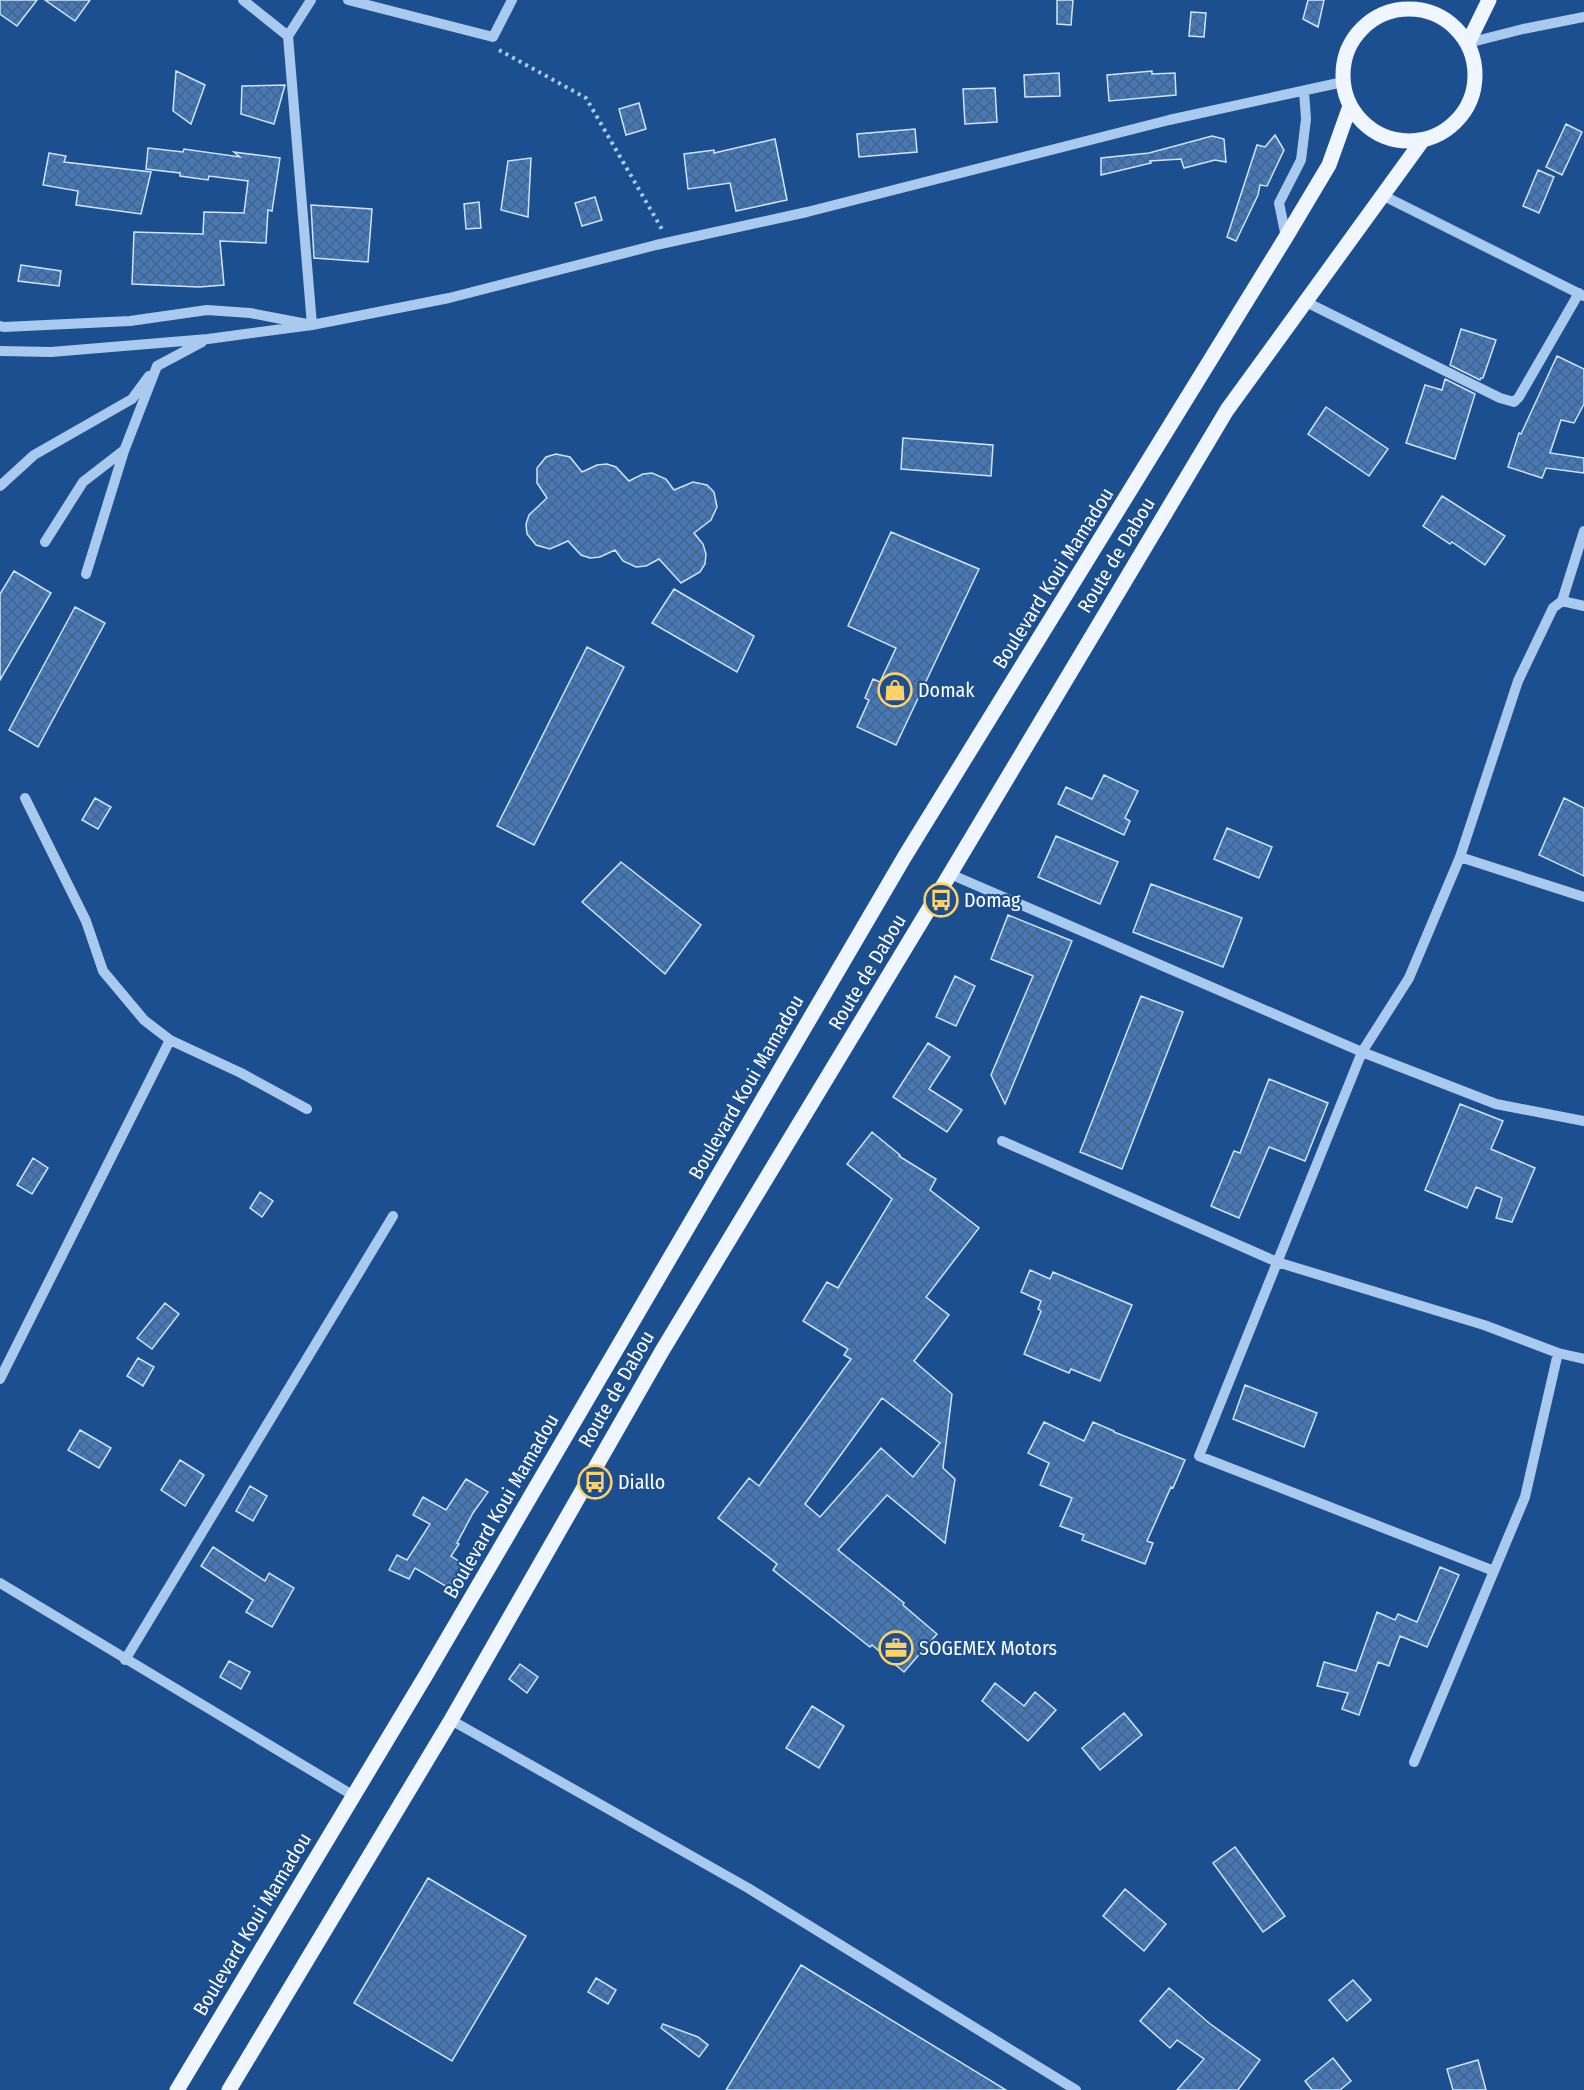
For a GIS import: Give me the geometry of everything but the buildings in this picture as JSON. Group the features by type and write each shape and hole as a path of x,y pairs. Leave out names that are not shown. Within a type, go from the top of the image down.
{"main road":[{"path":"1468,43 1489,0"},
{"path":"1397,5 1436,14 1455,26 1468,43 1475,63 1476,84 1470,104 1458,121 1442,134 1422,141 1401,142 1380,136 1363,123 1350,106 1343,82 1344,63 1350,45 1368,23 1397,5"},
{"name":"Boulevard Koui Mamadou","path":"177,2090 354,1796 905,856 1329,165 1350,106"},
{"name":"Route de Dabou","path":"452,1720 662,1351 1227,410 1422,141"},
{"path":"229,2090 452,1720"}],"street":[{"path":"243,0 288,36"},
{"path":"311,0 288,36 312,325"},
{"path":"348,0 493,37 512,0"},
{"path":"1468,43 1584,17"},
{"path":"0,351 51,352 208,339 312,325 449,298 669,242 807,212 1169,120 1343,82"},
{"path":"1286,237 1279,203 1301,160 1306,119 1304,91"},
{"path":"1306,302 1500,398 1514,402 1519,397 1582,295 1384,195"},
{"path":"0,326 130,321 207,310 250,312 312,325"},
{"path":"0,486 34,455 132,399 157,366 208,339"},
{"path":"86,574 124,451 157,366"},
{"path":"45,542 83,482 124,451"},
{"path":"1494,1571 1199,1456 1362,1052 1409,978 1460,857 1518,681 1553,608 1562,601 1584,531"},
{"path":"1562,601 1584,606"},
{"path":"25,798 86,921 103,971 144,1020 170,1040 241,1073 307,1109"},
{"path":"1460,857 1584,897"},
{"path":"950,874 1362,1052 1496,1104 1584,1121"},
{"path":"0,1379 170,1040"},
{"path":"1002,1141 1277,1262 1484,1325 1558,1353 1584,1359"},
{"path":"125,1660 393,1216"},
{"path":"1414,1762 1525,1497 1558,1353"},
{"path":"0,1584 354,1796"},
{"path":"452,1720 748,1888 1076,2090"}],"path":[{"path":"490,45 586,98 669,242"}],"place":[{"name":"Domak","path":"895,690"},
{"name":"Domag","path":"941,900"},
{"name":"Diallo","path":"595,1482"},
{"name":"SOGEMEX Motors","path":"896,1648"}]}
